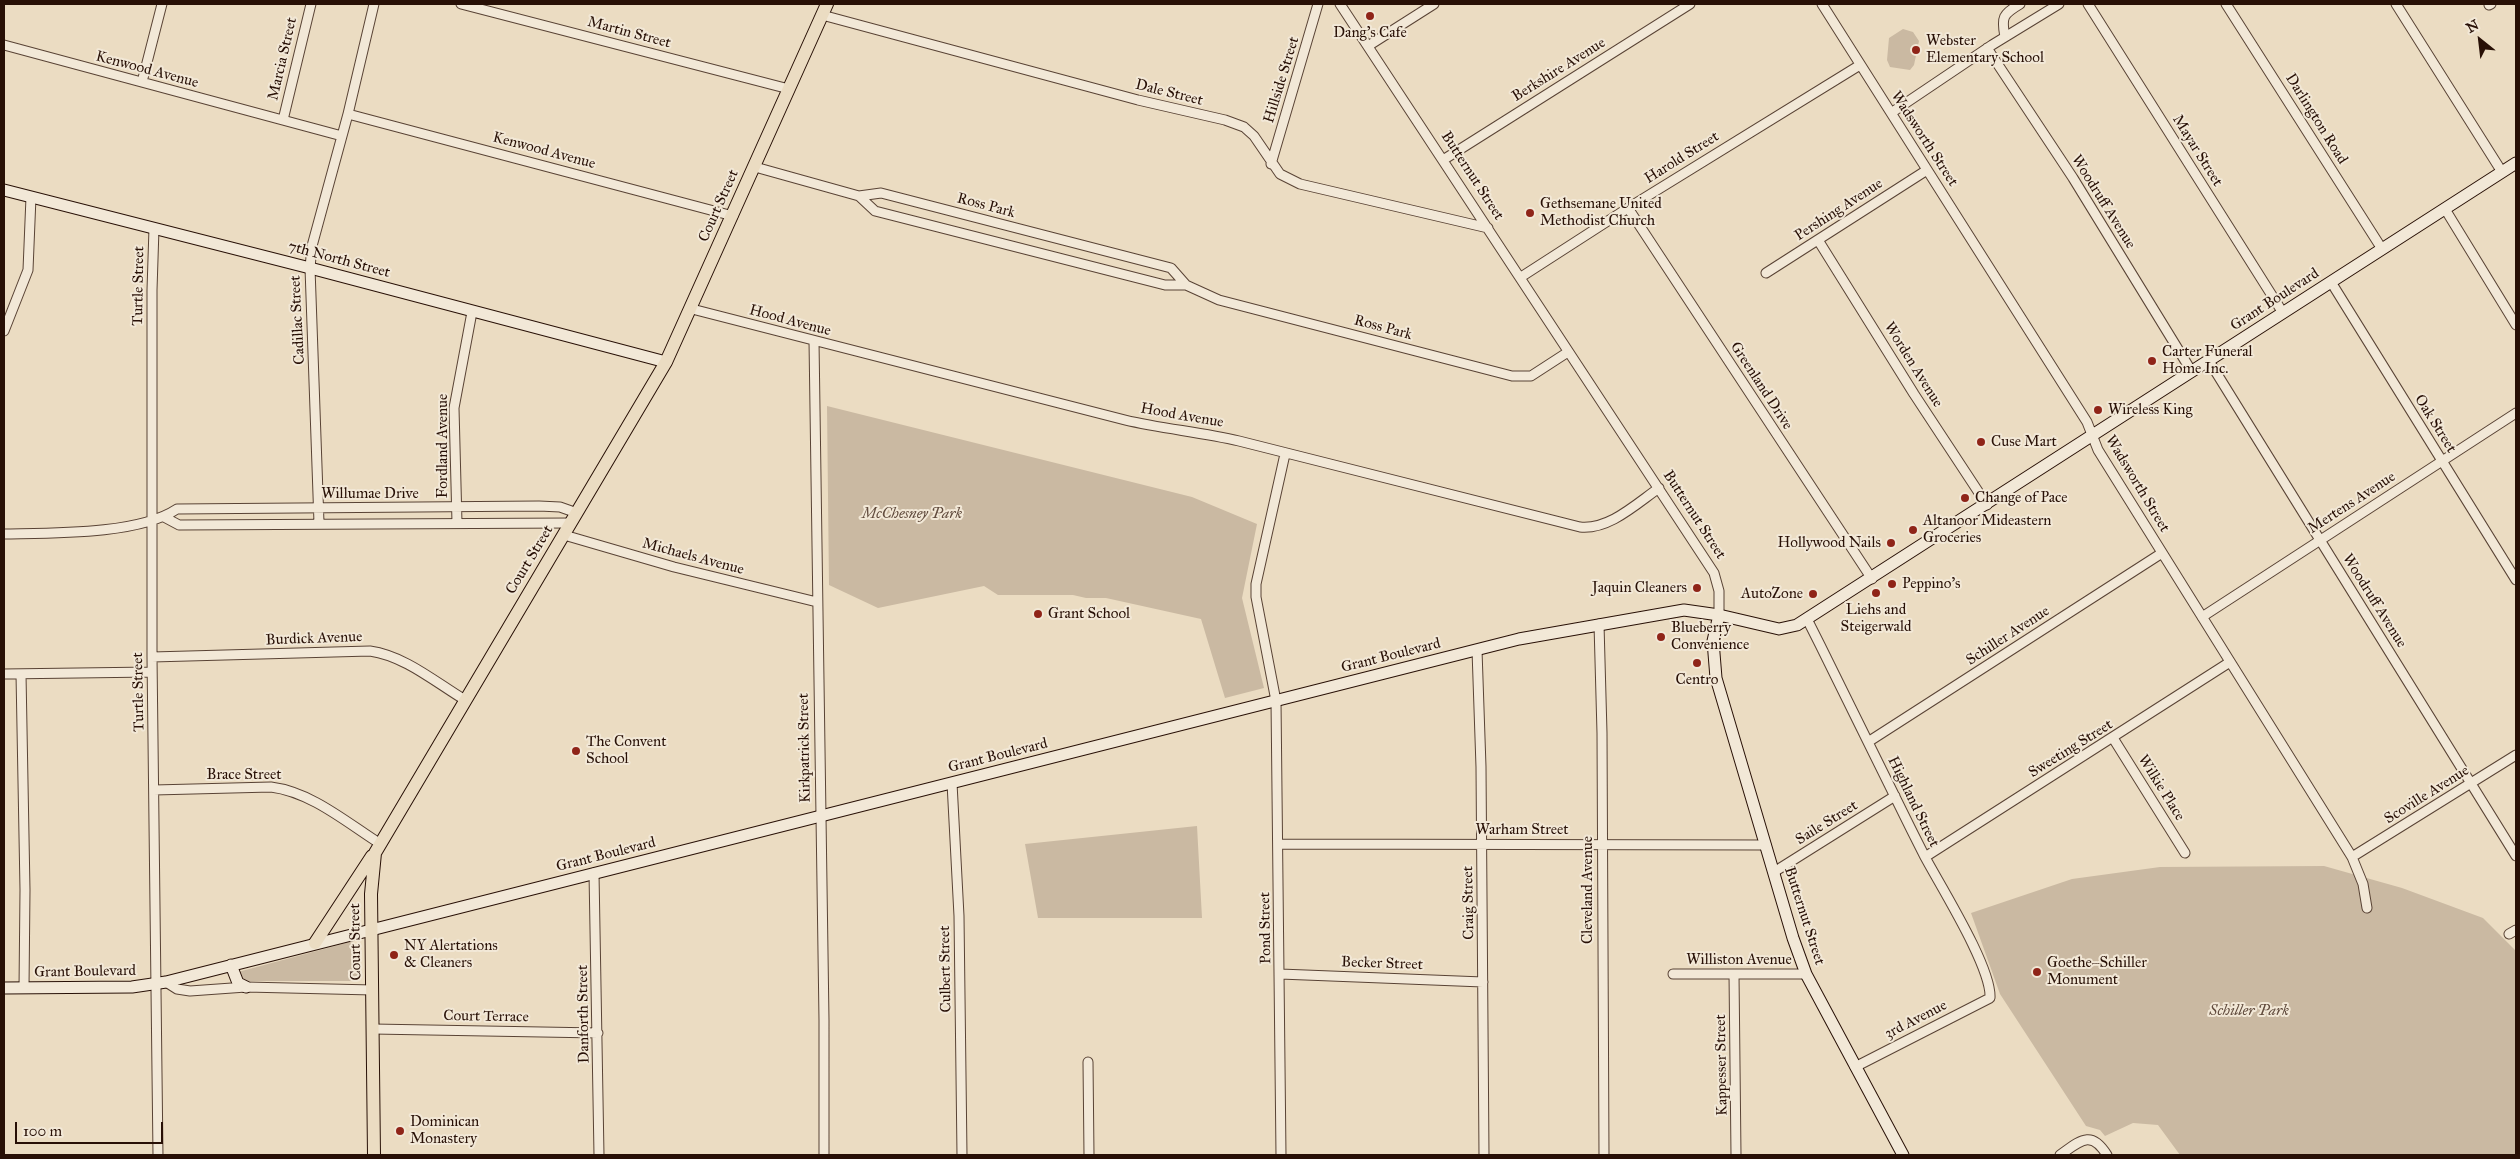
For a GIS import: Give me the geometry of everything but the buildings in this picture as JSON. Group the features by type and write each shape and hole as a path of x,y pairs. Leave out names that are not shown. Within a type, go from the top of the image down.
{"main road":[{"name":"Court Street","path":"374,1155 371,894 377,848 666,362 692,309 825,10"},
{"path":"315,943 377,848"}],"street":[{"path":"142,82 162,4"},
{"name":"Marcia Street","path":"283,120 310,4"},
{"name":"Cadillac Street","path":"320,523 310,268 312,246 348,114 374,4"},
{"name":"Martin Street","path":"461,4 789,89"},
{"name":"Hillside Street","path":"1271,164 1318,4"},
{"name":"Butternut Street","path":"1340,4 1714,573 1719,592 1719,615 1713,641 1716,678 1806,974 1903,1155"},
{"path":"1368,46 1434,4"},
{"name":"Berkshire Avenue","path":"1443,160 1690,4"},
{"name":"Wadsworth Street","path":"1822,4 2093,435 2098,450 2352,857 2363,884 2367,908"},
{"path":"2005,37 2002,22 2006,12 2020,4"},
{"name":"Mayar Street","path":"2088,4 2283,313"},
{"name":"Darlington Road","path":"2226,4 2382,249"},
{"path":"2396,4 2502,172"},
{"path":"1891,113 2052,5"},
{"name":"Dale Street","path":"825,10 1138,100 1225,120 1244,127 1254,136 1271,164 1280,174 1300,184 1488,228"},
{"name":"Kenwood Avenue","path":"4,45 342,136"},
{"name":"Woodruff Avenue","path":"1987,48 2073,178 2192,372"},
{"name":"Harold Street","path":"1520,278 1628,208 1860,65"},
{"name":"Kenwood Avenue","path":"348,114 732,216"},
{"name":"Grant Boulevard","path":"4,988 132,987 161,982 1519,639 1684,610 1719,615 1779,629 1797,625 1872,579 2516,163"},
{"name":"Ross Park","path":"755,167 859,196 881,193 1170,268 1186,285 1219,300 1512,376 1531,376 1568,352"},
{"name":"Pershing Avenue","path":"1766,273 1927,170"},
{"name":"7th North Street","path":"4,190 666,362"},
{"name":"Ross Park","path":"859,196 875,211 1165,285 1186,285"},
{"path":"4,331 28,270 31,197"},
{"name":"Greenland Drive","path":"1628,208 1872,579"},
{"path":"2444,209 2516,325"},
{"name":"Turtle Street","path":"154,228 152,290 152,672 161,982 158,1155"},
{"name":"Worden Avenue","path":"1818,240 1914,394 1987,505"},
{"name":"Oak Street","path":"2331,282 2516,580"},
{"name":"Hood Avenue","path":"692,309 1125,420 1164,429 1204,433 1594,529 1614,519 1659,488"},
{"name":"Fordland Avenue","path":"457,523 454,408 472,312"},
{"name":"Kirkpatrick Street","path":"814,341 824,1020 824,1155"},
{"name":"Woodruff Avenue","path":"2209,361 2516,856"},
{"name":"Mertens Avenue","path":"2202,616 2516,413"},
{"name":"Pond Street","path":"1281,1155 1276,701 1274,683 1259,621 1256,584 1285,454"},
{"name":"Willumae Drive","path":"4,534 76,531 115,527 164,517 177,508 457,508 539,506 560,507 571,524"},
{"name":"Willumae Drive","path":"164,517 179,525 320,523 571,524"},
{"name":"Michaels Avenue","path":"571,524 674,567 817,602"},
{"name":"Schiller Avenue","path":"1868,742 2162,553"},
{"name":"Highland Street","path":"1807,619 1925,857 1981,963 1990,989 1990,998"},
{"name":"Cleveland Avenue","path":"1599,624 1604,1155"},
{"name":"Burdick Avenue","path":"152,657 370,650 385,653 399,659 465,700"},
{"name":"Craig Street","path":"1477,650 1482,844 1484,1155"},
{"name":"Sweeting Street","path":"1925,857 2230,662"},
{"path":"4,674 152,672"},
{"path":"21,674 25,890 24,988"},
{"name":"Wilkie Place","path":"2113,738 2185,853"},
{"name":"Scoville Avenue","path":"2352,857 2516,755"},
{"name":"Culbert Street","path":"952,783 959,916 962,1155"},
{"name":"Brace Street","path":"154,790 271,787 288,789 306,797 377,848"},
{"name":"Saile Street","path":"1774,872 1895,796"},
{"name":"Warham Street","path":"1278,844 1766,845"},
{"name":"Danforth Street","path":"594,873 599,1155"},
{"path":"231,965 238,983 246,988"},
{"name":"Becker Street","path":"1280,974 1483,982"},
{"name":"Williston Avenue","path":"1673,974 1806,974"},
{"name":"Kappesser Street","path":"1734,974 1736,1155"},
{"path":"161,982 176,989 190,991 246,988 373,990"},
{"name":"3rd Avenue","path":"1855,1067 1990,998"},
{"name":"Court Terrace","path":"373,1029 598,1033"},
{"path":"1088,1062 1089,1155"},
{"path":"2060,1155 2085,1140 2097,1141 2107,1155"}],"green space":[{"path":"1903,29 1913,32 1919,41 1914,65 1910,70 1890,67 1887,60 1889,38"},
{"name":"McChesney Park","path":"827,406 1192,497 1257,524 1242,598 1264,688 1225,698 1201,619 1106,598 1086,598 1073,595 998,595 984,586 878,608 829,585"},
{"path":"1197,826 1202,918 1038,918 1025,844"},
{"name":"Schiller Park","path":"2324,866 2402,888 2483,918 2516,951 2516,1155 2180,1155 2158,1125 2133,1123 2105,1136 2100,1130 2086,1126 2000,994 1971,913 2072,879 2160,867"},
{"path":"350,942 359,950 361,959 361,973 353,981 242,981 238,972"}],"place":[{"name":"Dang's Cafe","path":"1370,16"},
{"name":"Webster Elementary School","path":"1916,50"},
{"name":"Gethsemane United Methodist Church","path":"1530,213"},
{"name":"Carter Funeral Home Inc.","path":"2152,361"},
{"name":"Wireless King","path":"2098,410"},
{"name":"Cuse Mart","path":"1981,442"},
{"name":"Change of Pace","path":"1965,498"},
{"name":"Altanoor Mideastern Groceries","path":"1913,530"},
{"name":"Hollywood Nails","path":"1891,543"},
{"name":"Peppino's","path":"1892,584"},
{"name":"Jaquin Cleaners","path":"1697,588"},
{"name":"Liehs and Steigerwald","path":"1876,593"},
{"name":"AutoZone","path":"1813,594"},
{"name":"Grant School","path":"1038,614"},
{"name":"Blueberry Convenience","path":"1661,637"},
{"name":"Centro","path":"1697,663"},
{"name":"The Convent School","path":"576,751"},
{"name":"NY Alertations & Cleaners","path":"394,955"},
{"name":"Goethe–Schiller Monument","path":"2037,972"},
{"name":"Dominican Monastery","path":"400,1131"}]}
